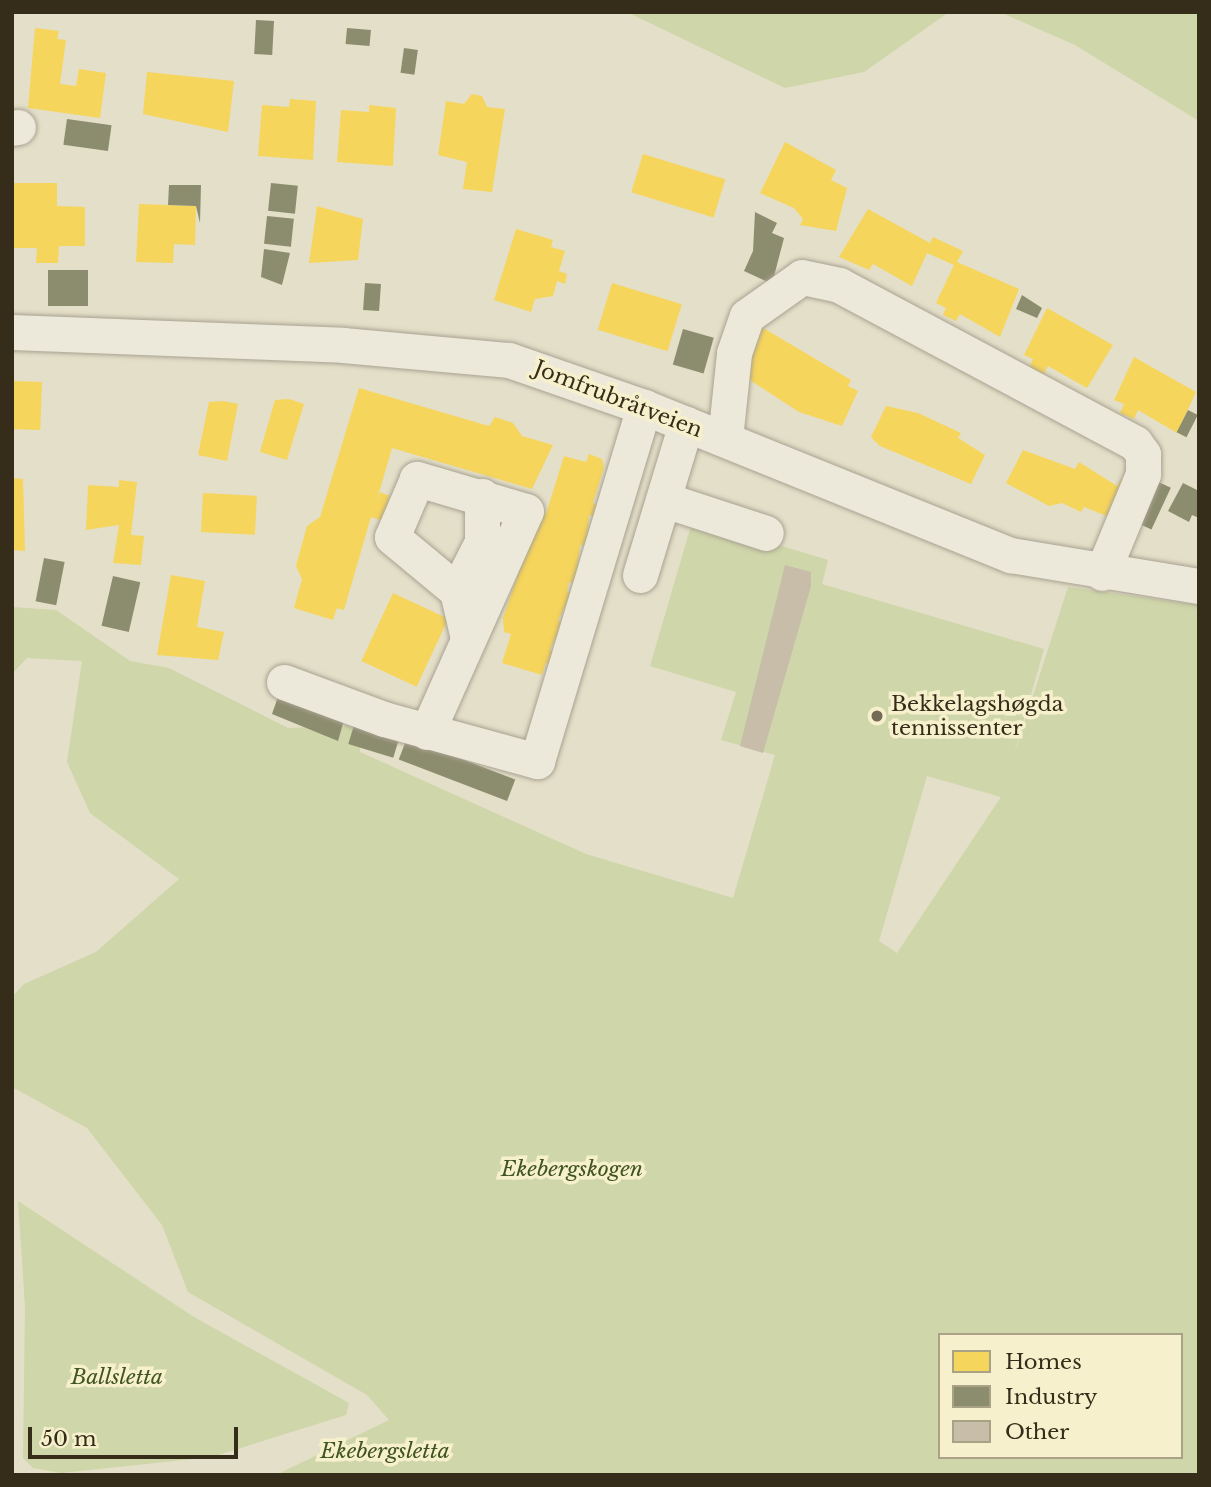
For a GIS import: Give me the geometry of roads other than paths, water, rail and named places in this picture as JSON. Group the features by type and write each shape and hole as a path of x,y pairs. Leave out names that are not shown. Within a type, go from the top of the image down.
{"street":[{"path":"725,439 734,353 747,316 802,277 839,285 1135,443 1143,454 1143,474 1102,573"},
{"name":"Jomfrubråtveien","path":"12,332 450,352 535,366 725,439 1011,555 1102,573 1199,586"},
{"path":"284,682 426,732 537,761 644,407"},
{"path":"640,575 686,424"},
{"path":"426,732 467,634 526,511 417,479 392,537 457,591 467,634"},
{"path":"457,591 482,542 482,496"},
{"path":"665,500 766,533"}],"place":[{"name":"Bekkelagshøgda tennissenter","path":"877,716"}],"park label":[{"name":"Ekebergskogen","path":"572,1169"},
{"name":"Ballsletta","path":"117,1377"},
{"name":"Ekebergsletta","path":"385,1451"}]}
